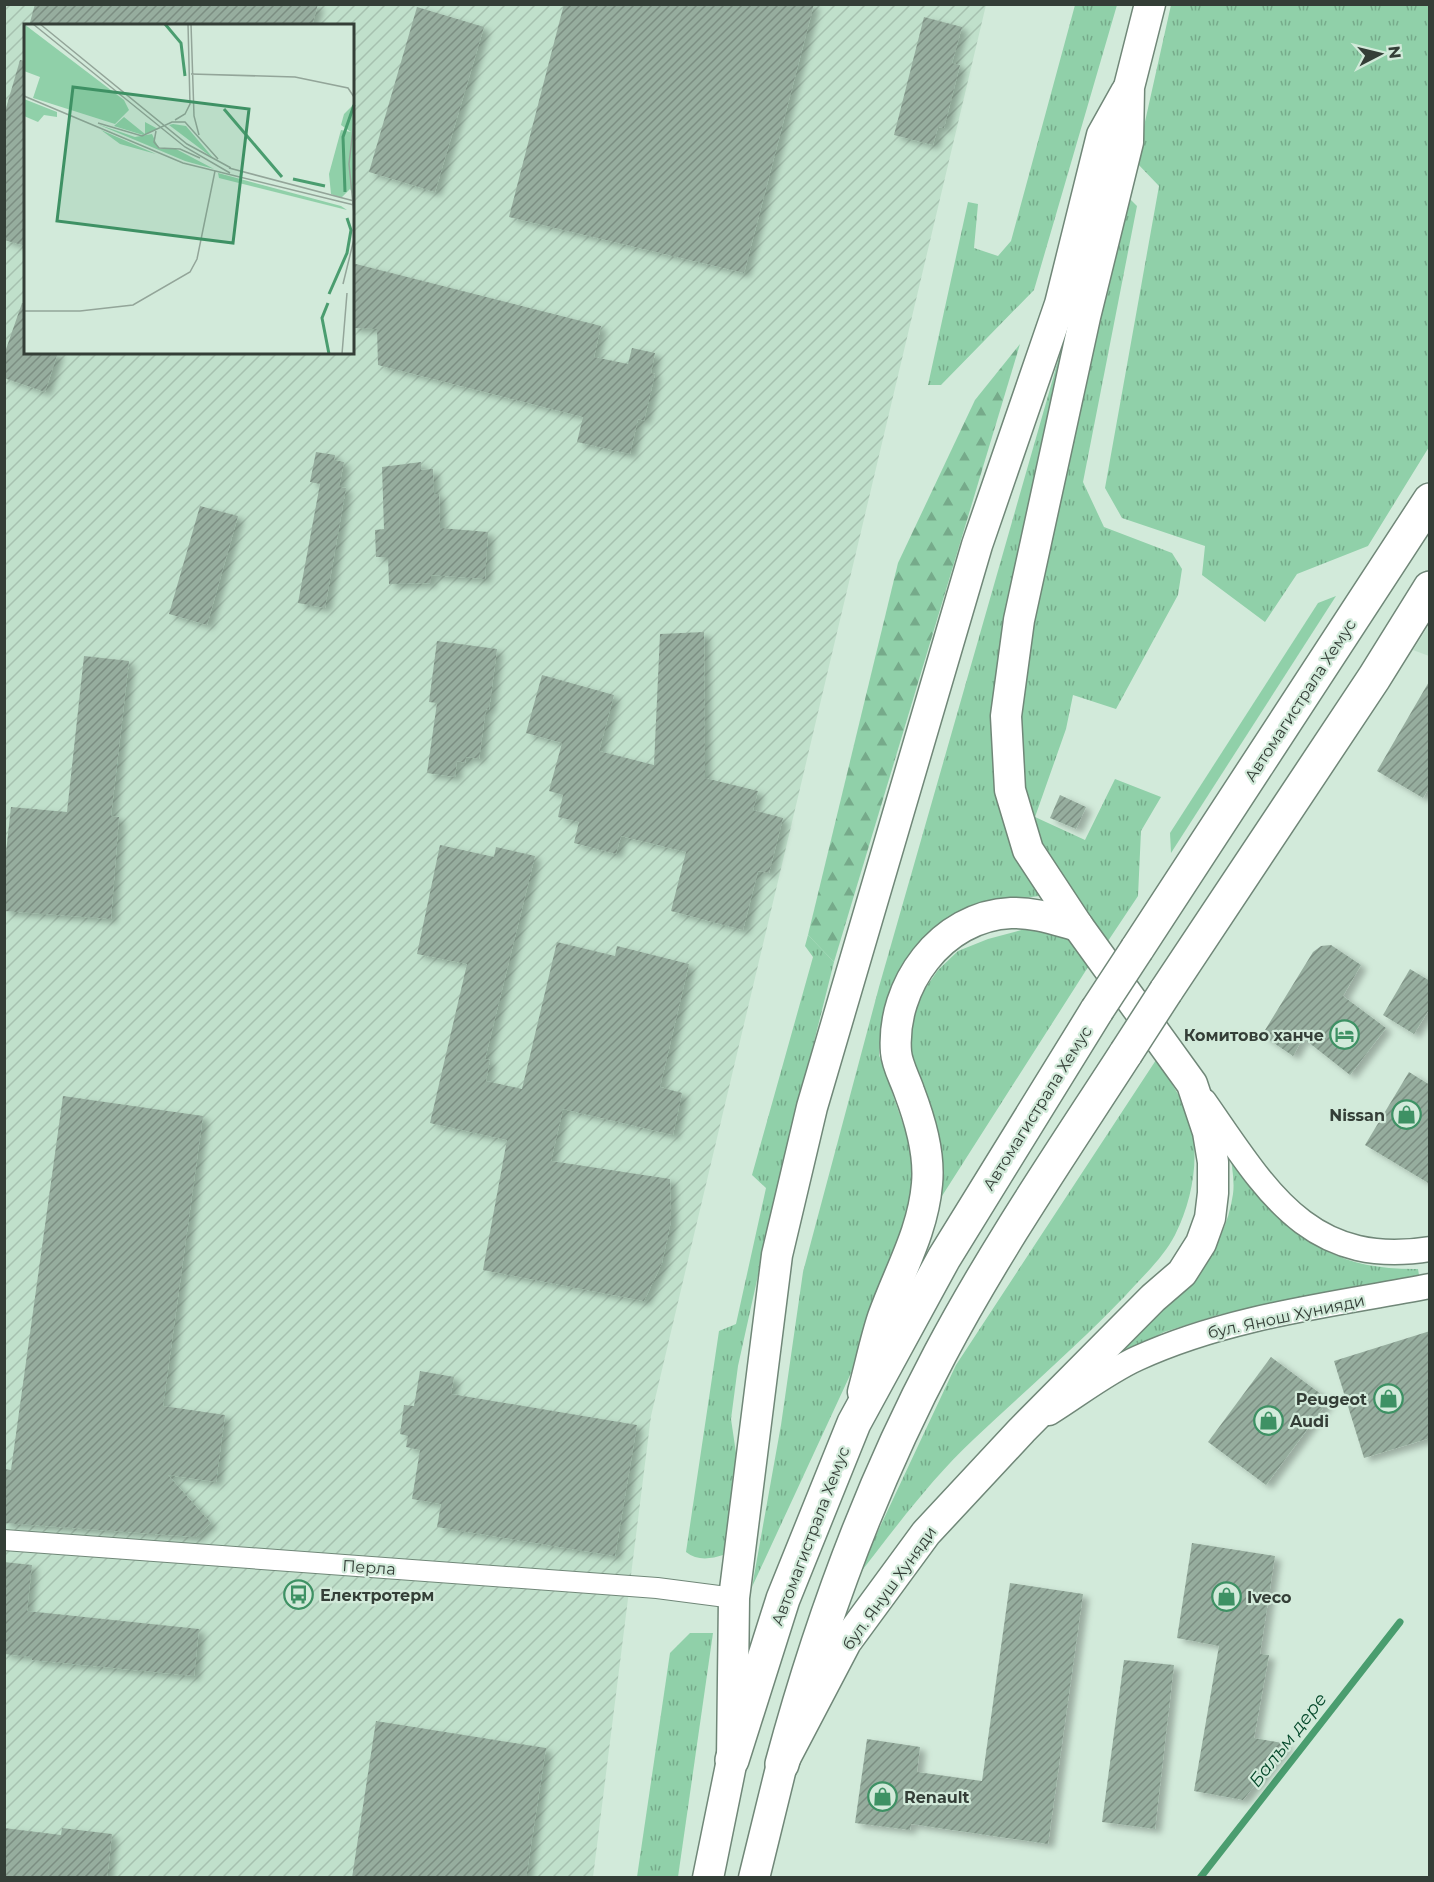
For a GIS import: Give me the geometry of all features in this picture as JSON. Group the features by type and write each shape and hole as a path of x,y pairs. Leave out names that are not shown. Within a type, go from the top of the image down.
{"highway":[{"name":"Автомагистрала Хемус","path":"732,1761 783,1599 854,1423 944,1258 1097,1010 1430,500"},
{"path":"782,1764 807,1671 849,1557 904,1427 940,1354 984,1277 1126,1053 1374,678 1430,588"}],"main road":[{"path":"708,1878 732,1761 734,1598 777,1255 812,1107 977,545 1060,304 1102,135 1129,87 1150,4"},
{"name":"бул. Януш Хуняди","path":"754,1878 782,1764 846,1642 926,1533 1022,1430 1153,1298 1182,1273 1201,1243 1210,1218 1213,1162 1209,1132 1192,1084 1078,926 1028,850 1010,790 1006,716 1019,620 1128,142 1129,87"},
{"path":"854,1423 883,1318 921,1224 925,1204 927,1156 918,1118 896,1055 899,1006 908,986 943,940 964,926 1010,913 1035,914 1078,926"}],"street":[{"path":"1192,1084 1255,1173 1294,1217 1330,1241 1363,1251 1406,1253 1430,1249"},
{"name":"бул. Янош Хунияди","path":"1022,1430 1136,1359 1192,1336 1287,1312 1430,1287"},
{"name":"Перла","path":"4,1540 657,1588 734,1598"}],"shaded area":[{"path":"5,5 986,5 651,1416 593,1877 5,1878"},
{"path":"1429,625 1429,656 1413,650"}],"green space":[{"path":"1075,5 1117,5 1034,290 941,385 928,385 968,202 978,204 974,248 998,256 1011,241"},
{"path":"1171,5 1429,5 1429,447 1368,546 1297,574 1265,622 1202,575 1205,546 1122,518 1105,488 1159,186 1136,162"},
{"path":"1126,195 1137,206 1083,482 1104,527 1172,553 1182,569 1178,595 1116,709 1073,695 1066,729 1035,817 1085,840 1115,779 1161,797 1141,831 1138,896 1106,944 1037,847 1020,793 1014,712"},
{"path":"1076,298 994,714 1047,895 994,902 895,980 882,1020 879,1055 917,1164 910,1220 851,1373 752,1587 781,1425 803,1272 879,987"},
{"path":"1020,344 834,962 808,935 898,563 975,400"},
{"path":"1336,596 1171,853 1170,833 1318,603"},
{"path":"1025,929 1064,929 1090,964 942,1196 941,1159 910,1064 911,1009 938,970 958,951 988,939"},
{"path":"808,935 834,962 776,1194 738,1366 731,1419 736,1453 734,1507 723,1555 699,1558 686,1552 719,1331 736,1324 766,1188 752,1175 813,957 805,946"},
{"path":"1156,1060 1186,1111 1194,1142 1192,1183 1181,1223 1175,1235 1165,1251 1108,1314 942,1471 856,1578 956,1365"},
{"path":"1230,1148 1268,1200 1306,1238 1328,1251 1353,1261 1383,1267 1418,1269 1419,1275 1218,1315 1164,1332 1097,1367 1181,1291 1215,1247 1226,1222 1233,1194"},
{"path":"690,1633 713,1633 678,1877 637,1877 670,1653"}],"building":[{"path":"35,4 318,4 313,24 30,24"},
{"path":"564,4 814,4 744,273 509,217"},
{"path":"417,7 484,27 435,192 369,172"},
{"path":"924,17 962,27 952,63 960,65 944,128 938,127 933,145 894,135"},
{"path":"20,60 24,61 24,245 4,240 4,115"},
{"path":"354,264 601,326 594,357 628,364 632,348 655,353 651,373 655,374 644,421 638,419 630,454 577,442 583,417 378,365 377,329 354,328"},
{"path":"22,303 24,303 24,354 57,354 45,392 4,378 4,355"},
{"path":"316,452 335,455 334,460 344,462 339,487 346,488 325,608 298,603 320,484 310,482"},
{"path":"421,462 421,470 433,469 434,494 439,494 440,528 488,532 485,579 431,575 431,583 389,584 388,557 376,557 375,530 384,529 382,467"},
{"path":"200,506 238,516 207,625 169,614"},
{"path":"704,632 705,778 758,791 753,810 783,818 769,873 758,871 743,930 671,911 686,852 621,836 616,854 574,843 579,822 558,817 563,795 549,791 562,743 526,733 542,675 614,695 599,751 654,765 660,634"},
{"path":"437,641 497,649 489,710 486,709 479,759 466,757 465,763 457,761 455,777 427,773 437,703 429,702"},
{"path":"84,656 129,661 111,816 119,817 111,919 4,911 4,870 11,807 67,812"},
{"path":"1430,680 1430,786 1423,798 1377,771"},
{"path":"1060,795 1086,807 1076,829 1050,818"},
{"path":"440,845 494,857 496,847 535,856 485,1059 490,1060 486,1081 522,1089 557,942 615,956 617,946 689,964 660,1087 682,1093 673,1135 563,1109 551,1161 670,1179 671,1221 662,1263 644,1301 483,1270 507,1140 430,1123 467,964 417,954"},
{"path":"1331,945 1361,965 1343,996 1386,1028 1350,1075 1303,1038 1293,1056 1262,1035 1313,952 1321,946"},
{"path":"1410,969 1430,981 1430,1008 1414,1034 1383,1015"},
{"name":"Nissan","path":"1409,1072 1430,1085 1430,1184 1365,1145"},
{"path":"63,1096 203,1116 163,1406 225,1415 216,1482 168,1475 211,1523 196,1537 4,1523 4,1469 11,1470"},
{"name":"Peugeot","path":"1430,1331 1430,1438 1364,1458 1334,1361"},
{"name":"Audi","path":"1271,1357 1329,1400 1266,1485 1208,1442"},
{"path":"420,1371 454,1377 451,1394 637,1425 615,1556 437,1527 441,1504 412,1499 420,1450 406,1447 408,1436 400,1434 404,1405 414,1406"},
{"path":"1192,1543 1275,1556 1260,1654 1269,1655 1254,1738 1288,1744 1243,1800 1194,1791 1219,1646 1177,1638"},
{"path":"4,1562 32,1565 27,1611 199,1629 194,1676 32,1660 32,1657 4,1654"},
{"path":"1010,1583 1083,1594 1048,1844 911,1824 910,1830 855,1823 867,1739 920,1747 917,1772 982,1781"},
{"path":"1124,1660 1174,1665 1155,1829 1102,1822"},
{"path":"376,1721 546,1748 526,1878 352,1878"},
{"path":"4,1828 61,1835 62,1828 112,1834 107,1878 4,1878"}],"waterway":[{"name":"Балъм дере","path":"1200,1878 1400,1622"}],"place":[{"name":"Комитово ханче","path":"1345,1035"},
{"name":"Nissan","path":"1406,1115"},
{"name":"Peugeot","path":"1388,1399"},
{"name":"Audi","path":"1269,1421"},
{"name":"Електротерм","path":"299,1595"},
{"name":"Iveco","path":"1226,1597"},
{"name":"Renault","path":"883,1797"}]}
